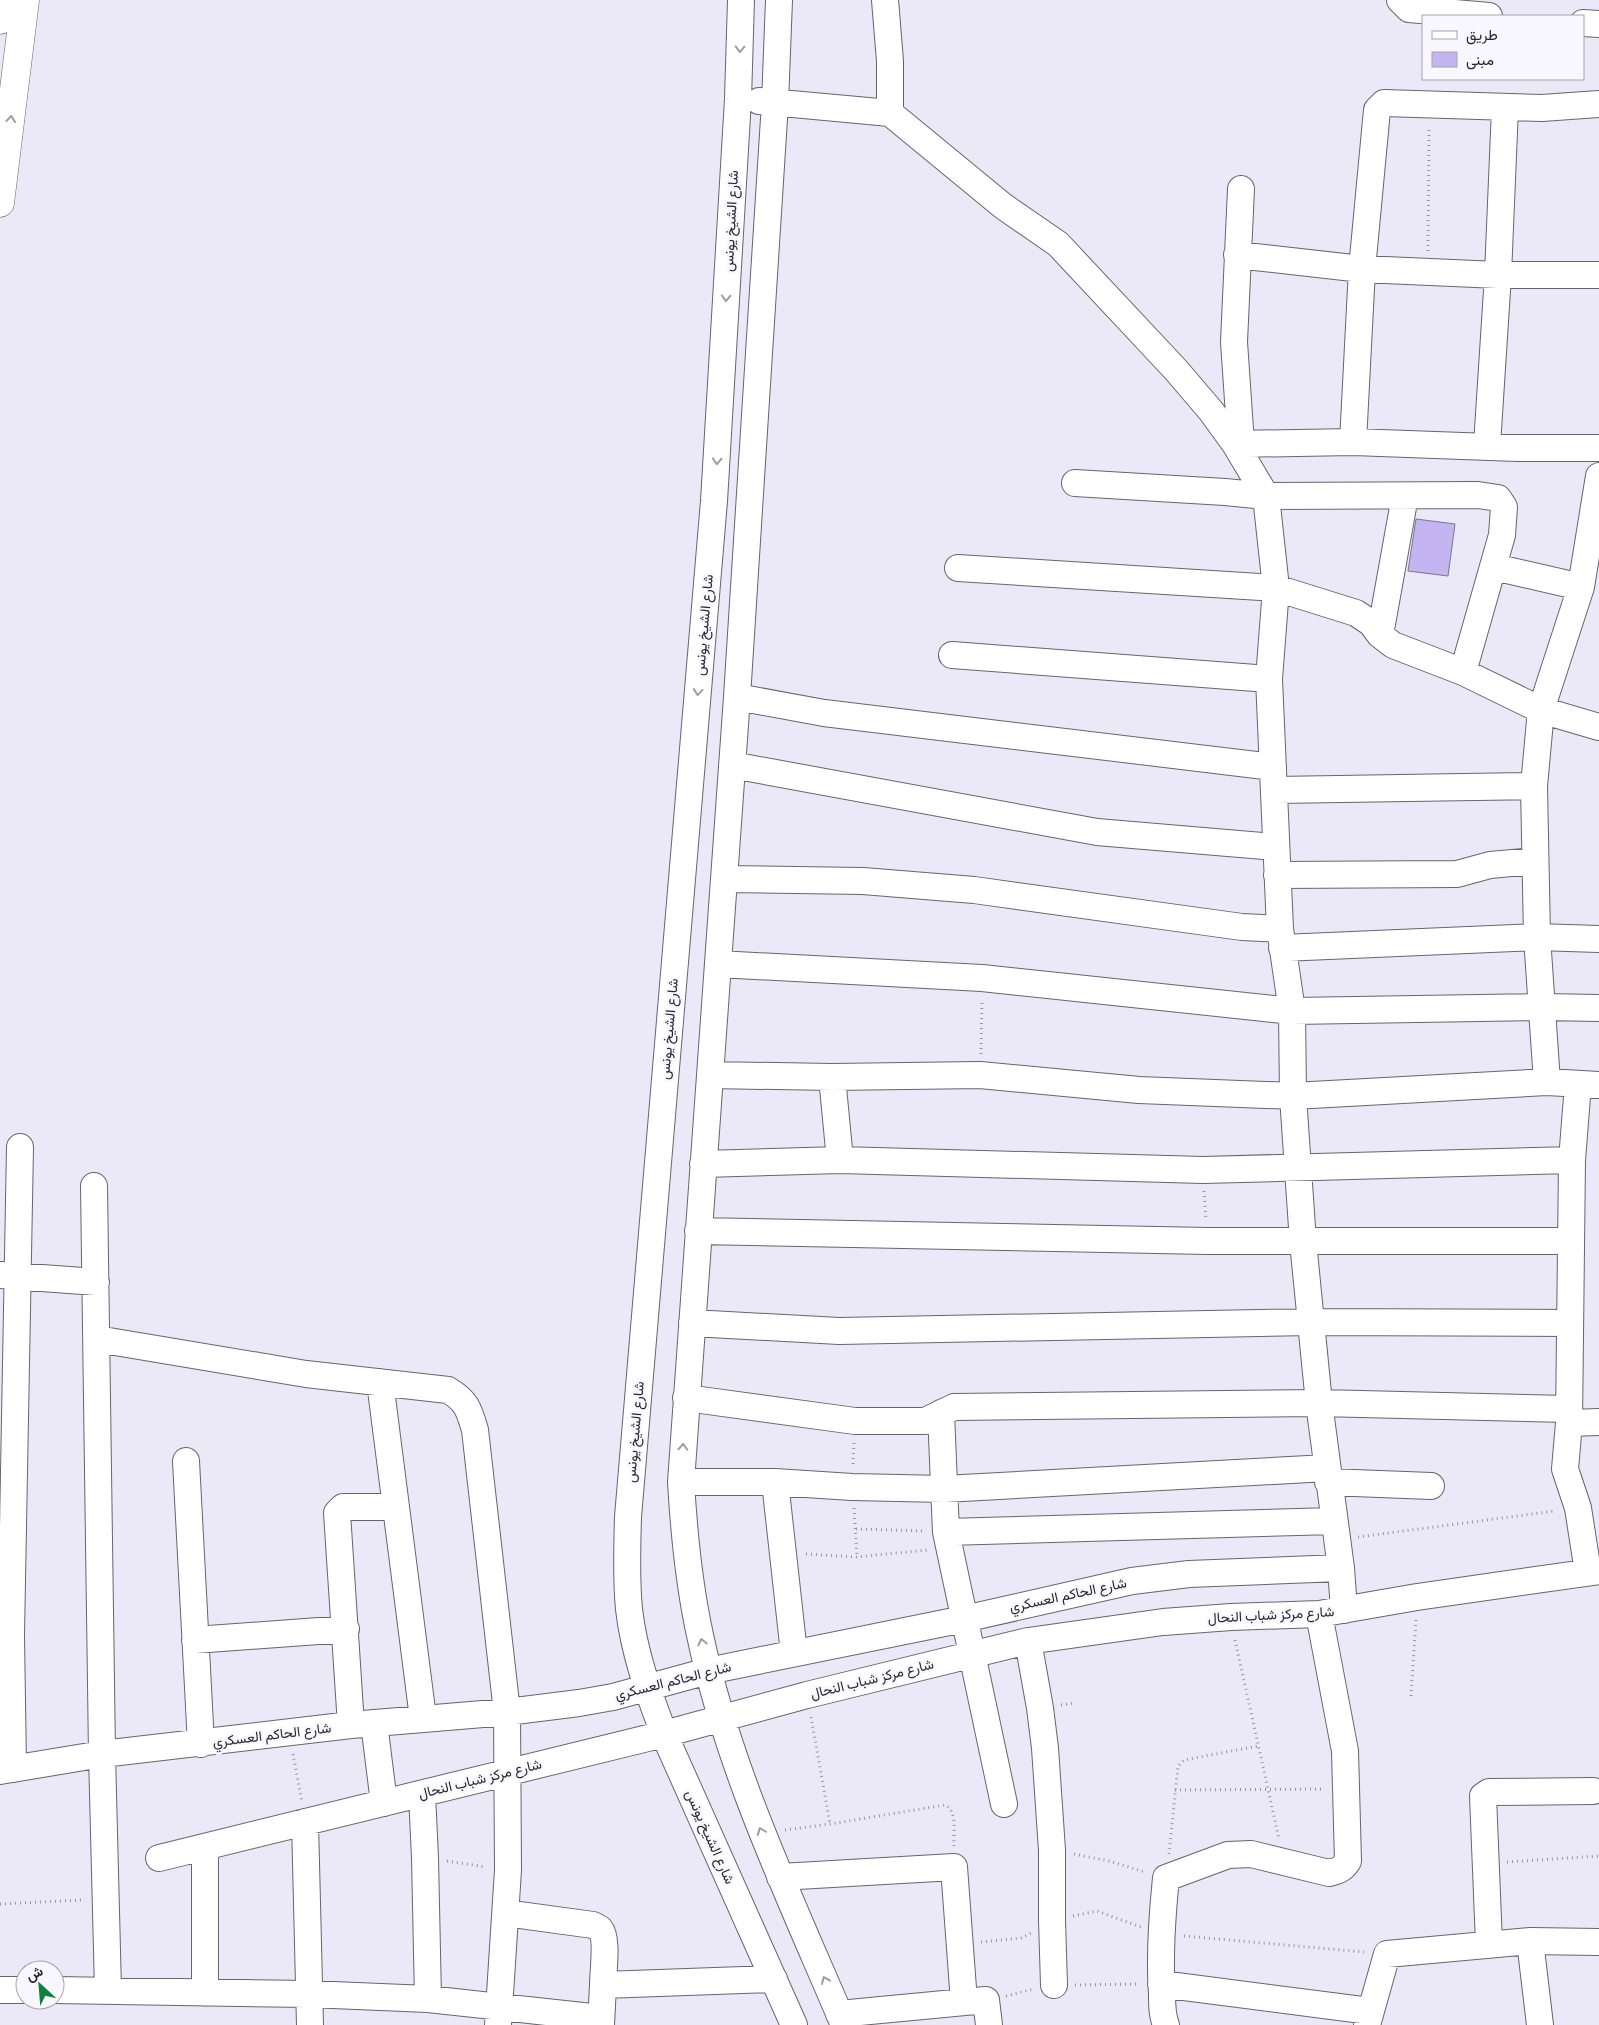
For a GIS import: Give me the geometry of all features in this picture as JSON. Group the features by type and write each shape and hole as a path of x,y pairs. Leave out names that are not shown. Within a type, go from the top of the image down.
{"highway":[{"path":"0,20 3,0"},
{"path":"0,202 25,0"}],"street":[{"name":"شارع الشيخ يونس","path":"741,0 738,99 714,501 628,1517 626,1564 629,1610 637,1655 646,1688 664,1734 794,2025"},
{"path":"778,0 775,103 735,730 686,1398 681,1482 684,1533 690,1585 708,1670 722,1718 762,1833 780,1877 842,2019 980,2009 960,1944 954,1867 780,1877"},
{"path":"885,0 890,61 890,113"},
{"path":"1400,0 1409,9 1478,15"},
{"path":"1584,23 1599,24"},
{"path":"738,99 890,113 1004,206 1058,244 1176,370 1211,411 1238,444 1266,496 1276,588 1269,679 1275,848 1281,938 1292,1011 1293,1096 1303,1242 1319,1403 1341,1568 1332,1612 1346,1751 1348,1860 1344,1868 1337,1872 1329,1873 1251,1854 1228,1855 1166,1878 1161,1934 1161,1984 1163,2016 1166,2025"},
{"path":"1353,442 1362,269 1377,110 1384,103 1505,108 1542,108 1599,104"},
{"path":"1487,445 1498,275 1505,108"},
{"path":"1238,444 1234,342 1241,189"},
{"path":"1237,255 1362,269 1498,275 1599,275"},
{"path":"1238,444 1353,442 1599,448"},
{"path":"1547,1082 1537,937 1534,786 1541,710 1581,587 1599,476"},
{"path":"1075,484 1266,496 1478,495 1498,498 1504,507 1502,535 1463,672"},
{"path":"1380,635 1405,496"},
{"path":"1494,567 1581,587"},
{"path":"958,568 1276,588 1356,613 1371,623 1380,635 1393,645 1463,672 1541,710 1599,727"},
{"path":"952,655 1269,679"},
{"path":"737,697 824,712 1274,778 1534,786"},
{"path":"695,726 735,730"},
{"path":"732,766 922,802 1097,832 1275,848"},
{"path":"1277,875 1457,874 1490,865 1535,861"},
{"path":"724,878 863,881 974,890 1242,927 1281,938 1537,937 1599,939"},
{"path":"718,964 982,978 1292,1011 1542,1007 1599,1008"},
{"path":"710,1075 832,1077 980,1075 1139,1090 1293,1096 1547,1082 1588,1084 1572,1160 1569,1416 1565,1469 1589,1508 1594,1572"},
{"path":"832,1077 840,1160"},
{"path":"6,1770 10,1636 9,1276 20,1147"},
{"path":"703,1164 840,1160 1203,1170 1572,1160"},
{"path":"94,1186 102,1754 108,1990"},
{"path":"698,1231 1208,1241 1571,1241"},
{"path":"9,1276 96,1282"},
{"path":"692,1323 839,1332 1312,1322 1570,1323"},
{"path":"97,1339 306,1374 448,1390 460,1396 468,1408 475,1430 507,1712 508,1870 499,2016"},
{"path":"380,1382 423,1718"},
{"path":"686,1398 855,1421 925,1421 954,1408 1319,1403 1569,1416 1599,1422"},
{"path":"941,1413 948,1540 1004,1804"},
{"path":"186,1462 201,1744"},
{"path":"681,1482 775,1482 852,1487 944,1489 1328,1475 1432,1486"},
{"path":"775,1482 794,1653"},
{"path":"384,1803 363,1724 346,1629 337,1513 343,1507 396,1507"},
{"path":"948,1540 1335,1530"},
{"name":"شارع الحاكم العسكري","path":"6,1770 102,1754 363,1724 507,1712 579,1703 646,1688 708,1670 964,1619 1132,1581 1217,1572 1341,1568"},
{"name":"شارع مركز شباب النحال","path":"158,1858 664,1734 806,1695 1028,1640 1153,1623 1332,1612 1417,1597 1594,1572"},
{"path":"195,1640 346,1629"},
{"path":"1028,1640 1040,1708 1052,1850 1054,1985"},
{"path":"1489,1944 1483,1796 1485,1794 1592,1791"},
{"path":"422,1794 428,1999"},
{"path":"305,1822 310,2025"},
{"path":"205,1847 205,1993"},
{"path":"65,1990 309,1994 428,1999 499,2016 601,2022 604,1944 600,1928 592,1925 506,1913"},
{"path":"1530,1941 1540,2025"},
{"path":"1161,1984 1368,2018 1387,1954 1530,1941 1599,1942"},
{"path":"603,1985 774,1979"},
{"path":"0,1990 15,1990"}],"path":[{"path":"1428,272 1429,104"},
{"path":"980,1075 982,978"},
{"path":"1203,1170 1208,1241"},
{"path":"852,1487 855,1421"},
{"path":"1335,1530 1589,1508"},
{"path":"857,1557 856,1529 948,1540"},
{"path":"783,1553 857,1557 948,1540"},
{"path":"1411,1696 1417,1597"},
{"path":"1231,1617 1284,1861"},
{"path":"806,1695 830,1824"},
{"path":"289,1733 305,1822"},
{"path":"1052,1850 1109,1861 1166,1878 1178,1766 1184,1760 1258,1746"},
{"path":"1175,1790 1348,1789"},
{"path":"762,1833 945,1806 953,1812 954,1867"},
{"path":"1486,1863 1599,1856"},
{"path":"425,1858 508,1870"},
{"path":"0,1904 106,1900"},
{"path":"960,1944 1021,1938 1052,1920 1097,1911 1161,1934 1387,1954"},
{"path":"980,2009 1054,1985 1161,1984"}],"building":[{"path":"1416,519 1455,524 1448,576 1408,571"}]}
